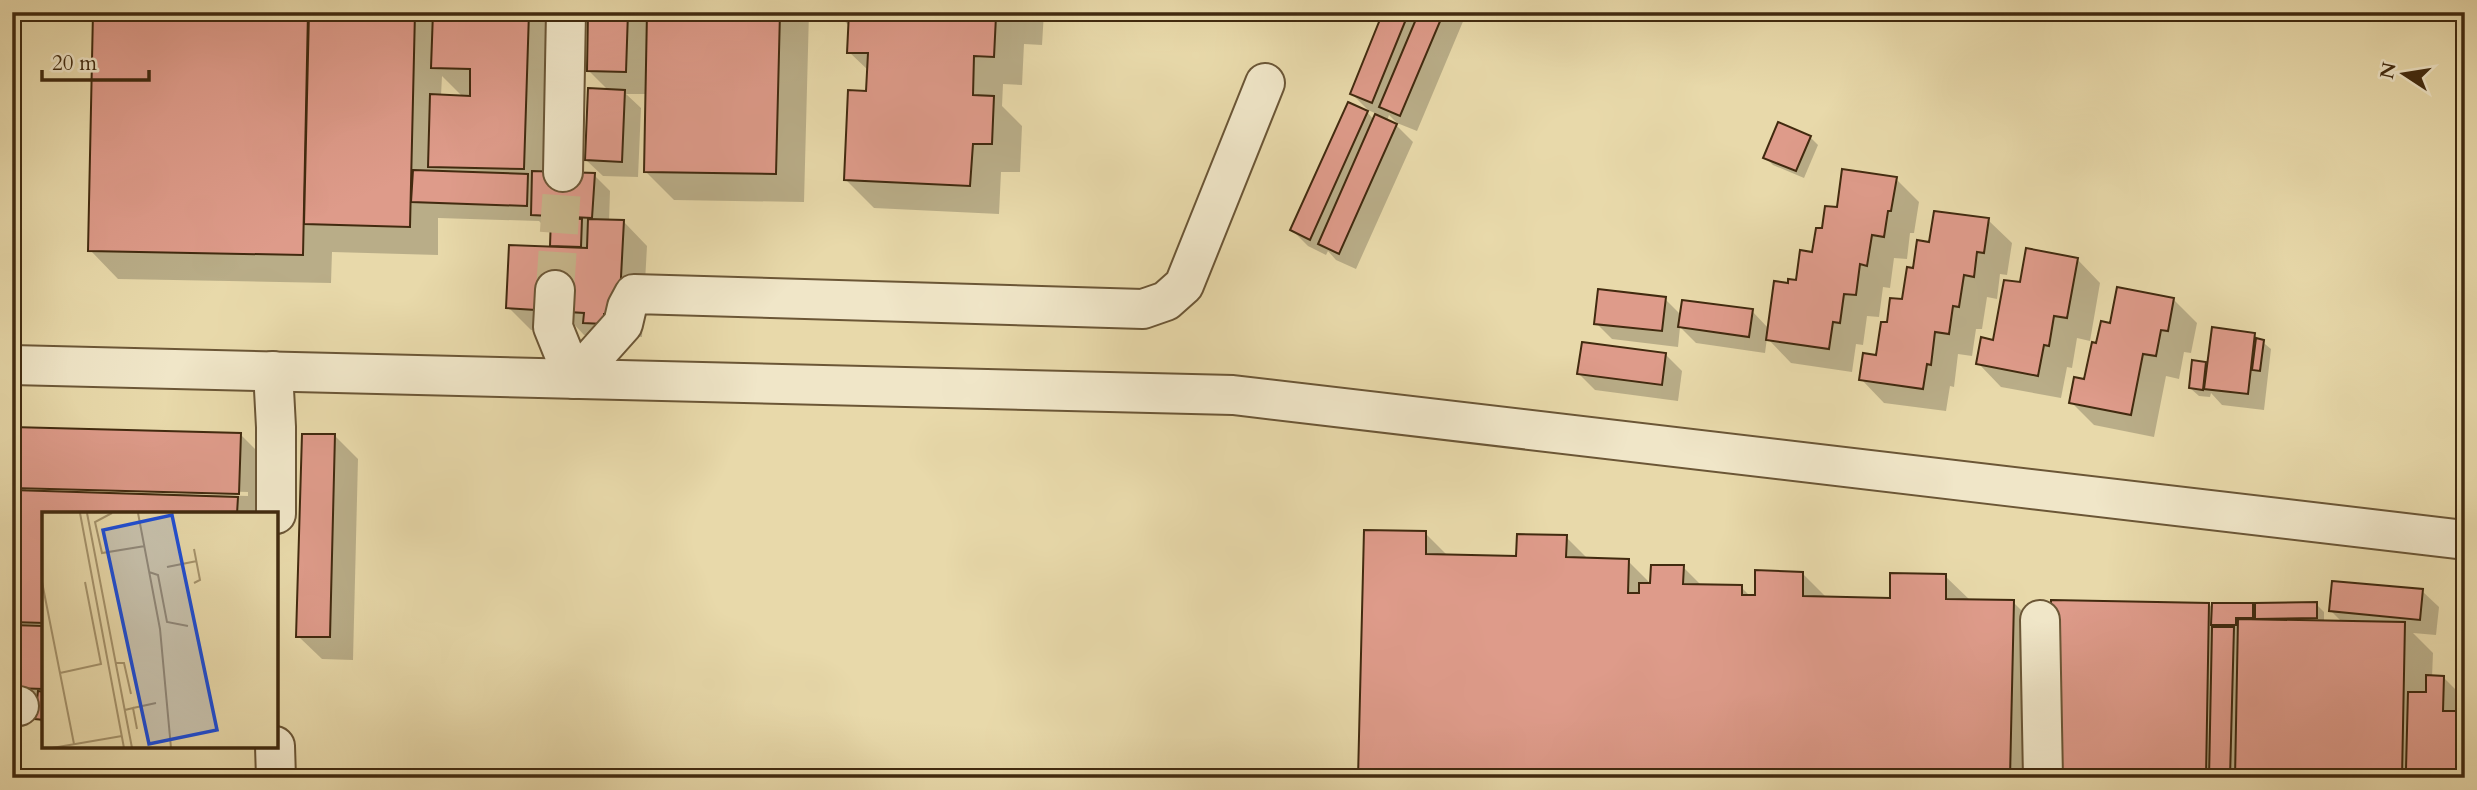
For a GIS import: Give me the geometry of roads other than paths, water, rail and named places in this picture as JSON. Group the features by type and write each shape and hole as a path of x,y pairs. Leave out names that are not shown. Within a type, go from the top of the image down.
{"lane":[{"path":"563,172 566,12"},
{"path":"574,379 623,324 627,307 634,295 1143,309 1166,301 1184,285 1265,83"},
{"path":"555,290 553,327 574,379"},
{"path":"12,365 1233,395 2465,540"},
{"path":"273,371 276,512"},
{"path":"2040,620 2043,778"},
{"path":"275,748 276,778"}],"tunnel":[{"path":"555,290 563,172"}]}
